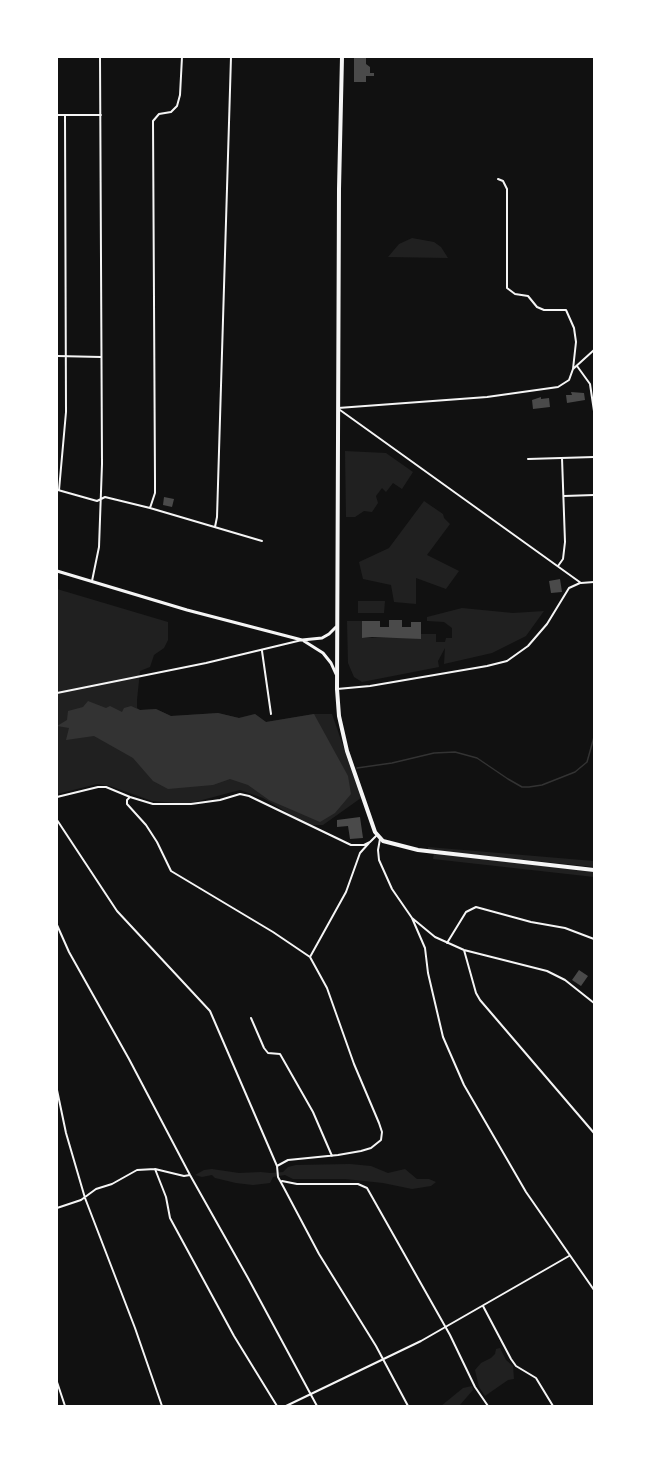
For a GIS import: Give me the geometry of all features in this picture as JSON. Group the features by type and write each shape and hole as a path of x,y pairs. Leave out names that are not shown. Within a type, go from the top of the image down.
{"main road":[{"path":"342,57 339,189 337,688 339,716 347,751 378,837 393,845 418,850 594,870"}],"street":[{"path":"92,582 99,548 102,464 100,57"},
{"path":"150,508 155,493 153,121 159,114 175,111 182,57"},
{"path":"215,527 231,57"},
{"path":"57,115 101,115"},
{"path":"65,115 66,412 58,490 97,501 105,497 150,508 262,541"},
{"path":"498,179 503,181 507,189 507,288 514,294 528,296 537,307 544,310 566,310 574,328 575,368 590,384 594,411"},
{"path":"338,408 488,397 558,387 569,380 575,368 594,350"},
{"path":"57,356 101,357"},
{"path":"338,408 581,583"},
{"path":"528,459 594,457"},
{"path":"558,566 563,559 566,542 562,458"},
{"path":"564,496 594,495"},
{"path":"57,571 187,610 302,640 323,653 331,663 337,679"},
{"path":"337,688 370,686 507,661 528,646 572,585 594,582"},
{"path":"57,693 302,640 322,638 337,625"},
{"path":"262,650 271,714"},
{"path":"57,797 98,786 142,802 178,805 240,794 249,796 351,845 360,846 378,837"},
{"path":"130,797 127,800 128,804 152,834 171,871 310,957 330,996 354,1064 382,1132 381,1140 371,1149 332,1156 288,1160 277,1166"},
{"path":"57,820 117,911 210,1011 277,1166 279,1176 319,1254 408,1406"},
{"path":"378,837 382,870 424,941 431,989 443,1037 474,1105 526,1192 594,1290"},
{"path":"310,957 346,892 360,853 370,842"},
{"path":"447,943 466,912 476,907 531,922 565,928 594,939"},
{"path":"412,918 435,937 464,950 547,971 565,980 594,1003"},
{"path":"57,925 190,1175 317,1406"},
{"path":"464,950 480,1000 594,1133"},
{"path":"251,1018 268,1053 280,1054 313,1112 332,1156"},
{"path":"57,1090 66,1133 85,1198 162,1406"},
{"path":"57,1208 85,1198 92,1192 130,1173 155,1169 184,1176 190,1175"},
{"path":"155,1169 166,1197 170,1218 234,1336 277,1406"},
{"path":"279,1176 286,1183 358,1184 367,1188 446,1327 475,1387 488,1406"},
{"path":"286,1406 446,1327 569,1257"},
{"path":"483,1306 511,1359 516,1366 536,1378 553,1406"},
{"path":"57,1382 66,1406"}],"shaded area":[{"path":"412,238 434,242 441,247 448,258 388,257 399,244"},
{"path":"345,451 386,453 413,472 402,489 393,483 386,492 382,488 376,496 378,503 372,512 364,511 355,517 346,517"},
{"path":"424,501 443,514 450,524 427,555 459,571 446,589 416,578 416,604 394,602 391,585 363,579 359,562 389,548"},
{"path":"57,589 168,622 168,640 164,648 154,655 150,667 140,671 137,708 140,710 156,709 171,716 218,713 239,718 255,714 266,722 314,714 332,714 361,798 323,825 308,825 263,798 240,790 187,804 152,801 110,786 97,784 57,794"},
{"path":"358,601 385,601 384,613 358,613"},
{"path":"462,608 513,613 544,611 526,636 492,653 444,664 445,648 438,661 439,667 362,682 354,677 348,663 347,621 362,621 362,638 411,637 420,639 421,634 436,634 436,642 445,642 446,638 452,638 452,628 444,622 427,621 427,617"},
{"path":"88,701 106,708 110,706 122,712 124,708 131,706 140,710 156,709 171,716 218,713 239,718 255,714 266,722 314,714 348,776 351,794 335,813 320,822 269,800 248,785 230,779 213,785 168,789 153,781 133,758 94,736 66,740 69,728 57,726 67,720 68,711 83,707"},
{"path":"428,847 594,861 594,867 457,853 428,849"},
{"path":"434,853 594,872 594,877 433,859"},
{"path":"296,1165 371,1166 388,1173 405,1169 417,1179 429,1179 436,1182 431,1186 412,1189 345,1179 293,1179 285,1175 273,1177 270,1183 253,1185 215,1178 212,1175 202,1177 195,1175 212,1169 239,1173 270,1173 283,1172 288,1167"},
{"path":"500,1348 506,1360 513,1366 514,1379 508,1380 485,1396 479,1387 475,1370 495,1354 496,1349"},
{"path":"472,1386 473,1390 459,1406 441,1406 463,1388"}],"building":[{"path":"354,57 366,57 370,73 374,73 374,76 366,76 366,82 354,82"},
{"path":"571,392 584,393 585,400 567,403 566,395 572,395"},
{"path":"541,397 541,399 549,398 550,407 533,409 532,400"},
{"path":"164,497 174,499 172,507 163,505"},
{"path":"560,579 562,592 551,593 549,581"},
{"path":"389,620 402,620 402,627 411,627 411,622 421,622 421,639 362,638 362,621 380,621 380,627 389,627"},
{"path":"360,817 363,838 350,839 348,826 337,827 337,820"},
{"path":"579,970 588,976 581,986 572,980"}],"waterway":[{"path":"357,768 434,753 455,752 477,758 522,787 529,787 542,785 575,772 587,762 594,737"}]}
